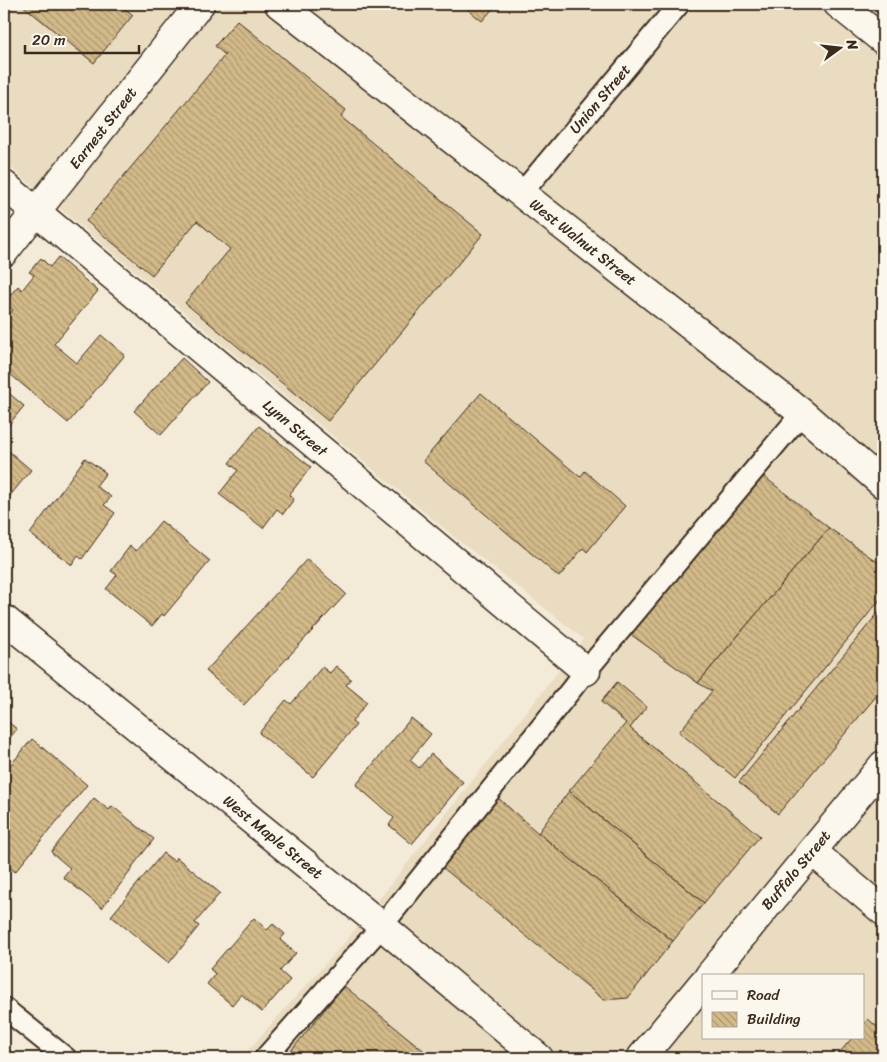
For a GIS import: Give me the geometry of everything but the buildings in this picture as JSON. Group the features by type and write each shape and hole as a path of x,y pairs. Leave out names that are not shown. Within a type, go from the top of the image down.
{"street":[{"name":"Earnest Street","path":"4,252 200,4"},
{"name":"West Walnut Street","path":"279,4 802,413 883,484"},
{"path":"838,4 883,40"},
{"name":"Lynn Street","path":"4,185 586,671"},
{"name":"West Maple Street","path":"4,619 382,926 540,1058"},
{"name":"Buffalo Street","path":"711,974 883,765"},
{"path":"812,851 883,911"},
{"path":"641,1058 702,984"}],"lane":[{"name":"Union Street","path":"521,194 678,4"},
{"path":"265,1058 382,926 586,671 802,413"},
{"path":"4,1008 66,1058"}],"shaded area":[{"path":"4,4 883,4 883,1058 241,1058 346,941 584,639 458,540 4,162"}]}
